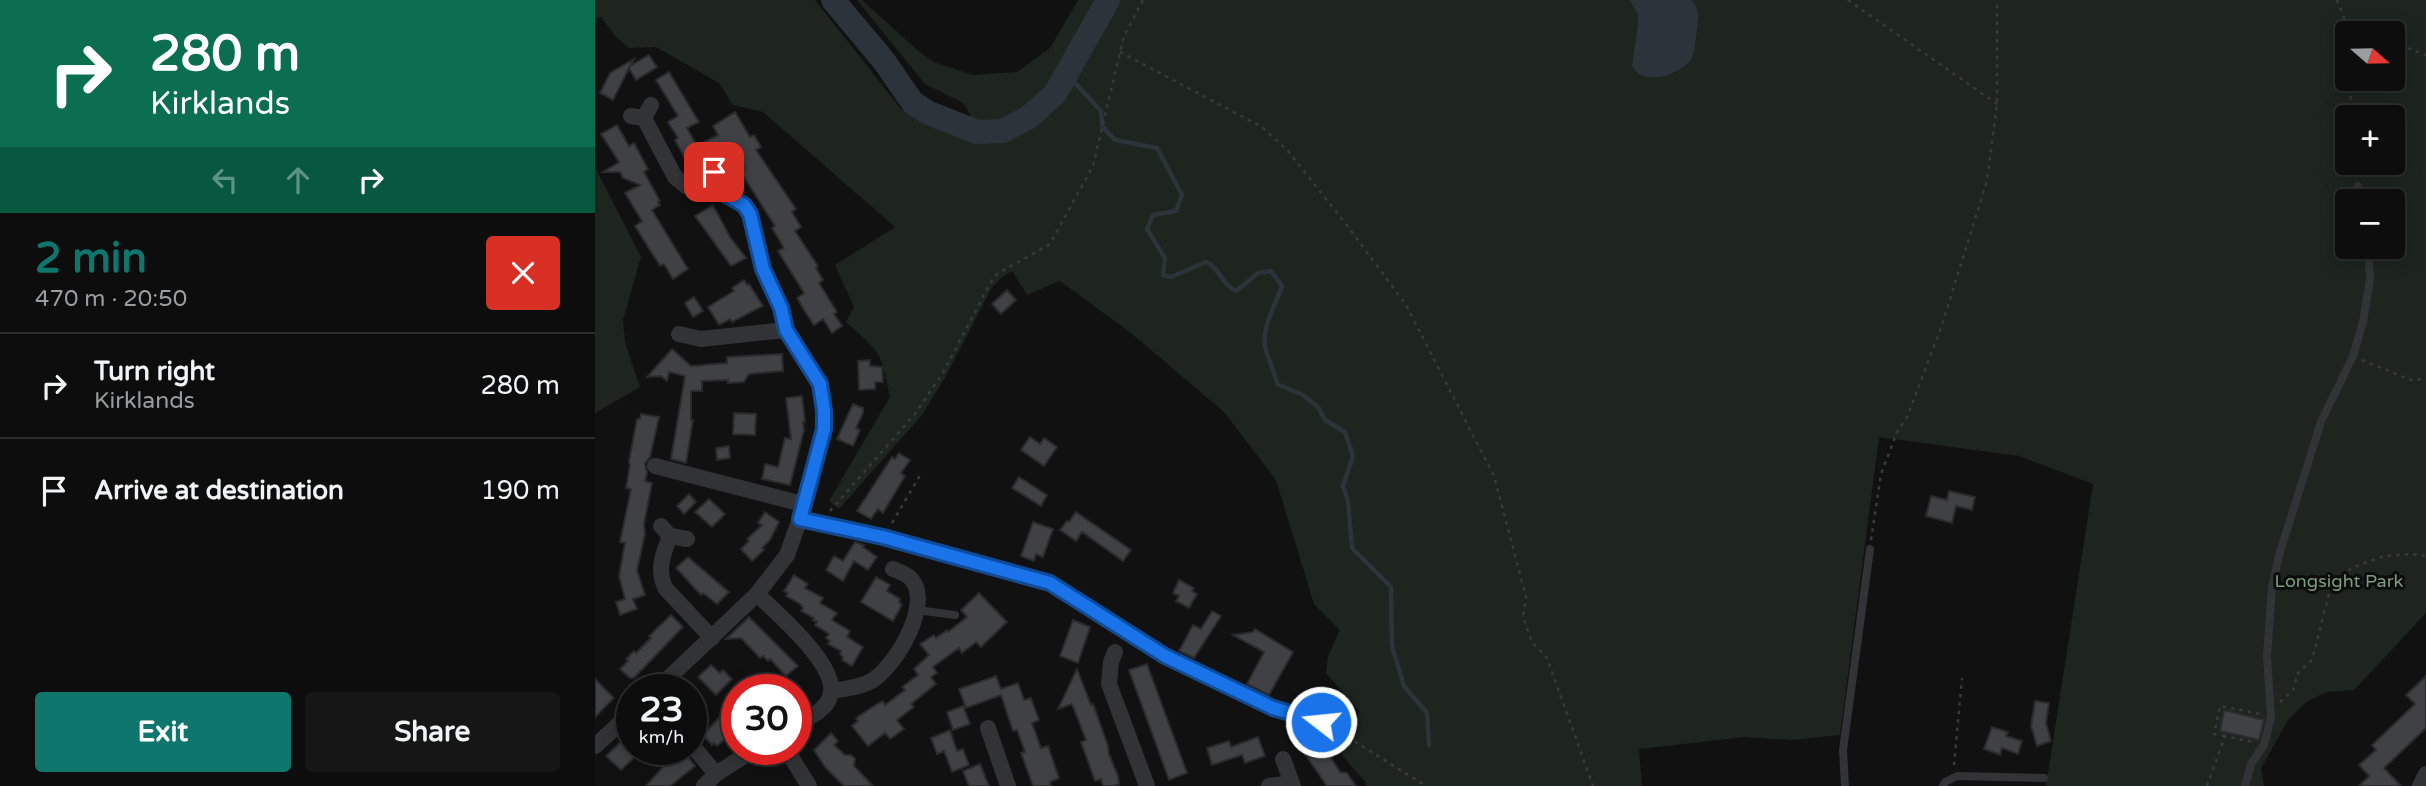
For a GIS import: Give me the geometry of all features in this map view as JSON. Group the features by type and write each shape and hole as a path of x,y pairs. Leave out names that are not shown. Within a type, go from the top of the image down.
{"street":[{"path":"642,113 675,177 695,190 717,190 744,205 750,214 763,269 781,308 786,330 820,384 824,411 824,429 787,555 757,594 673,674"},
{"path":"714,172 717,190"},
{"path":"680,334 700,344 786,330"},
{"path":"655,466 802,511 823,524 883,537 1059,587 1165,656 1273,708 1321,722"},
{"path":"687,540 665,531 660,564 661,582 712,638"},
{"path":"831,691 875,679 898,653 917,610 918,594 912,580 893,569"},
{"path":"757,594 824,667 831,691 825,706 812,714"},
{"path":"1109,657 1109,684 1147,786"},
{"path":"595,746 616,727"},
{"path":"986,736 1008,786"},
{"path":"1269,786 1292,785 1283,760"},
{"path":"707,763 716,774"},
{"path":"703,786 730,765"},
{"path":"796,765 809,786"},
{"path":"2420,786 2426,774"}],"lane":[{"path":"2245,786 2251,764 2264,745 2272,713 2267,644 2272,587 2279,555 2321,422 2353,356 2363,322 2370,279 2369,259"},
{"path":"1845,786 1843,750 1870,549"},
{"path":"917,610 955,615"},
{"path":"1943,786 1953,777 2044,778"}],"path":[{"path":"823,524 826,515 915,414 944,371 997,274 1050,244 1093,166 1124,36 1143,0"},
{"path":"1848,0 1997,104"},
{"path":"1870,549 1881,474 1907,417 1941,328 1987,181 1997,104 1997,0"},
{"path":"2337,0 2345,21"},
{"path":"2405,47 2426,55"},
{"path":"1120,52 1262,127 1288,151 1406,305 1494,476 1526,597 1523,617 1532,642 1547,658 1593,786"},
{"path":"2353,356 2411,380 2426,379"},
{"path":"883,537 922,472"},
{"path":"2264,745 2214,734 2220,706 2272,713 2293,690 2298,673 2312,660 2329,594 2351,568 2384,556 2426,556"},
{"path":"1953,777 1962,678"},
{"path":"1321,722 1426,786"},
{"path":"2207,786 2225,736"}],"green space":[{"name":"Longsight Park","path":"595,0 815,0 901,109 950,134 983,136 963,103 925,84 857,0 862,0 934,62 973,75 1017,72 1050,48 1078,0 2426,0 2426,613 2354,690 2327,692 2306,702 2288,720 2261,768 2264,786 2046,786 2093,484 2019,456 1879,437 1840,735 1792,740 1745,737 1639,749 1642,786 1366,786 1342,755 1359,711 1326,673 1328,656 1340,630 1314,604 1276,480 1224,412 1131,333 1060,281 1027,295 1012,271 1000,279 991,289 946,376 922,415 839,509 829,501 890,397 877,354 846,322 854,307 835,265 895,227 763,112 733,105 719,83 656,47 629,48 616,37 601,17 595,19"},
{"path":"595,167 641,257 623,320 625,342 640,387 595,413"}],"shaded area":[{"path":"1630,0 1692,0 1697,11 1697,24 1693,55 1687,64 1663,76 1645,76 1638,73 1632,66 1638,15"}],"building":[{"path":"649,55 657,67 636,80 629,68 613,100 600,93 610,73 634,59 630,66"},
{"path":"669,72 699,122 687,128 697,146 718,135 713,126 735,112 750,137 754,135 761,147 756,150 796,209 792,212 801,227 795,231 818,266 816,268 823,280 819,283 837,312 834,314 842,326 832,333 823,319 814,325 797,298 804,293 778,251 784,248 772,228 775,226 740,171 744,168 730,144 693,164 692,161 688,164 675,140 678,138 668,122 678,116 656,80"},
{"path":"617,125 629,146 634,143 648,169 644,172 660,201 660,205 652,210 688,269 673,279 664,264 660,266 635,226 642,221 625,193 640,185 623,178 620,172 603,172 619,162 601,134"},
{"path":"713,205 730,237 746,258 731,266 695,216"},
{"path":"744,280 763,306 732,322 730,319 719,325 708,307 734,291 732,288"},
{"path":"1007,290 1016,300 1001,314 992,304"},
{"path":"694,297 703,311 693,317 685,303"},
{"path":"672,349 691,366 727,363 727,357 782,354 783,371 749,374 744,382 702,381 702,391 691,391 693,420 686,463 671,459 685,376 669,372 667,381 661,376 647,377"},
{"path":"870,360 870,366 882,367 883,382 875,382 875,389 859,390 858,361"},
{"path":"802,396 804,430 790,485 762,479 765,464 778,467 785,438 791,439 786,398"},
{"path":"853,404 863,408 863,413 856,428 860,430 853,446 837,439"},
{"path":"734,413 756,414 755,435 733,434"},
{"path":"641,414 659,417 650,457 645,464 645,481 652,483 637,570 645,595 633,599 637,609 620,615 616,602 625,599 619,576 625,543 620,542 631,489 626,488 629,461 637,419 640,419"},
{"path":"1030,437 1040,444 1044,438 1057,447 1044,466 1021,450"},
{"path":"729,446 730,458 717,460 716,448"},
{"path":"899,453 910,460 901,473 905,476 883,513 878,509 871,519 857,511 892,457 895,459"},
{"path":"1019,477 1047,495 1041,506 1012,488"},
{"path":"1949,491 1975,497 1972,510 1956,506 1952,523 1926,516 1931,496 1947,500"},
{"path":"689,494 696,502 684,514 677,506"},
{"path":"709,499 725,514 712,527 695,512"},
{"path":"765,512 779,522 770,540 762,548 764,550 752,561 741,549 762,525 758,523"},
{"path":"1076,512 1131,550 1123,561 1082,532 1076,541 1060,530"},
{"path":"1033,522 1053,529 1043,557 1036,554 1034,561 1021,556"},
{"path":"855,542 864,545 863,547 877,557 868,570 854,561 843,581 826,570 834,556 843,561"},
{"path":"688,557 729,592 717,604 703,593 701,595 676,568"},
{"path":"794,575 808,584 805,588 823,598 820,603 837,613 832,620 850,631 847,637 863,647 852,666 842,660 841,651 828,644 830,641 826,638 829,634 815,625 817,622 814,618 801,611 803,608 800,604 786,596 788,593 784,591"},
{"path":"876,577 890,585 887,591 900,599 902,605 893,621 861,602"},
{"path":"1179,580 1194,588 1192,591 1197,594 1189,608 1176,601 1179,596 1173,593"},
{"path":"979,593 1007,622 981,647 976,642 962,653 959,648 933,667 937,673 931,677 936,684 911,704 914,707 897,720 904,729 890,739 885,733 868,746 852,726 858,721 856,718 883,701 885,705 905,690 902,687 918,675 914,669 929,655 920,644 934,635 936,638 947,630 948,632 967,617 961,610"},
{"path":"1212,611 1221,616 1194,658 1179,651 1193,625 1201,629"},
{"path":"671,615 683,627 638,674 626,674 620,669 628,661 626,659 651,638 649,636"},
{"path":"749,617 798,666 788,674 784,674 770,659 768,661 763,656 760,658 741,638 726,639"},
{"path":"1073,620 1090,627 1078,663 1060,656"},
{"path":"1255,629 1293,652 1269,695 1247,684 1264,652 1233,635 1253,632"},
{"path":"1147,664 1187,773 1169,780 1129,670"},
{"path":"711,665 720,673 723,670 727,674 721,674 721,690 716,695 707,686 707,674 701,674"},
{"path":"1077,669 1091,705 1093,704 1119,784 1103,786 1101,779 1095,781 1081,742 1086,740 1072,704 1058,709"},
{"path":"996,676 1001,689 1018,683 1024,700 1031,698 1039,720 1032,723 1041,748 1048,746 1059,778 1050,782 1051,786 1033,786 1021,753 1025,752 1017,730 1013,731 1001,695 966,708 959,689"},
{"path":"2426,676 2426,728 2384,768 2401,786 2359,786 2369,776 2359,765 2376,750 2372,745 2415,704 2406,695"},
{"path":"595,679 614,698 595,717"},
{"path":"1304,694 1320,696 1319,706 1303,704"},
{"path":"2035,701 2049,703 2046,723 2051,741 2037,746 2031,726"},
{"path":"963,706 970,724 953,730 947,712"},
{"path":"2224,710 2264,720 2259,740 2220,731"},
{"path":"721,716 721,742 717,746 707,739 707,731"},
{"path":"1992,727 2008,732 2006,736 2022,741 2018,754 2002,748 2000,755 1984,749"},
{"path":"950,730 957,751 963,749 969,765 952,772 944,751 937,754 931,738"},
{"path":"831,733 838,741 834,745 845,755 851,755 855,759 854,766 873,786 844,786 825,767 814,750"},
{"path":"1258,737 1265,756 1245,763 1242,755 1212,765 1207,748 1229,741 1231,747"},
{"path":"1308,738 1312,746 1321,741 1340,772 1347,773 1356,786 1327,786 1298,744"},
{"path":"616,747 616,765 626,765 621,770 606,756"},
{"path":"980,764 989,786 969,786 963,771"},
{"path":"661,765 695,766 670,786 646,786 663,767"}],"waterway":[{"path":"833,0 884,61 913,103 929,113 977,132 1003,131 1029,117 1055,94 1108,0"},
{"path":"1067,74 1101,111 1102,126 1115,140 1157,148 1182,195 1176,211 1153,215 1147,229 1165,258 1163,275 1171,277 1206,262 1236,291 1258,273 1271,271 1282,286 1266,330 1267,355 1277,384 1303,395 1318,407 1325,420 1345,432 1353,456 1343,486 1348,501 1352,548 1391,587 1392,646 1404,686 1427,713 1429,745"}],"route":[{"path":"714,172 717,190 744,205 754,222 763,269 781,308 786,330 820,384 824,429 800,519 883,537 1050,583 1165,656 1273,708 1321,722"}]}
